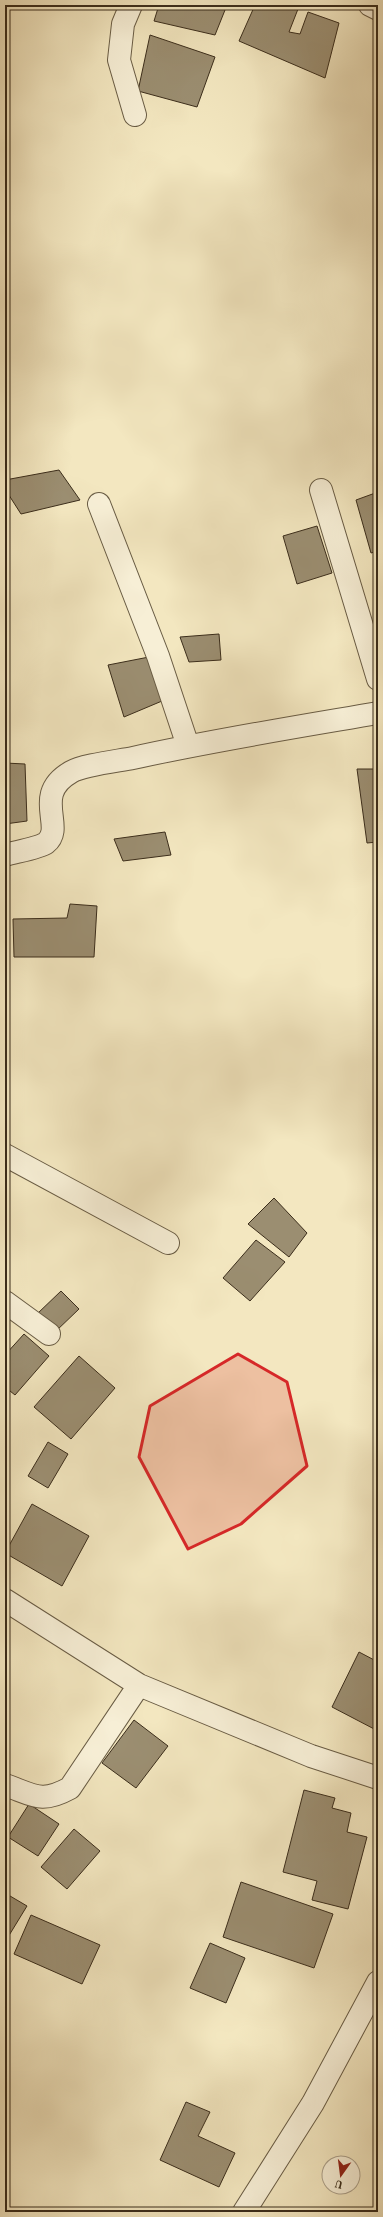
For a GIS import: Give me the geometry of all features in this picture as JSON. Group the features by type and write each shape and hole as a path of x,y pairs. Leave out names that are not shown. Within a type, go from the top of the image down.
{"street":[{"path":"131,5 123,24 119,60 135,115"},
{"path":"370,5 378,9"},
{"path":"321,490 378,679"},
{"path":"99,504 158,656 188,746"},
{"path":"5,855 45,844 50,838 53,831 50,795 55,783 72,771 188,746 378,713"},
{"path":"5,1155 168,1243"},
{"path":"5,1302 49,1334"},
{"path":"5,1600 139,1685 311,1756 378,1778"},
{"path":"5,1785 41,1797 54,1797 70,1788 139,1685"},
{"path":"244,2212 313,2102 378,1982"}],"highlighted area":[{"path":"238,1354 287,1382 307,1466 241,1524 188,1549 139,1457 150,1406"}],"building":[{"path":"159,5 227,5 215,35 154,21"},
{"path":"255,5 296,5 298,9 289,32 300,34 308,12 339,23 325,78 239,41"},
{"path":"150,35 215,57 197,107 138,91"},
{"path":"59,470 80,500 21,514 5,489 5,480"},
{"path":"378,492 378,551 371,553 356,500"},
{"path":"317,526 332,573 297,584 283,536"},
{"path":"219,634 221,660 189,662 180,637"},
{"path":"149,657 162,701 124,717 108,665"},
{"path":"5,763 25,764 27,821 5,824"},
{"path":"357,769 378,769 378,842 367,843"},
{"path":"165,832 171,855 123,861 114,839"},
{"path":"70,904 97,906 94,957 14,957 13,919 67,918"},
{"path":"274,1198 307,1233 289,1257 248,1224"},
{"path":"256,1240 285,1262 250,1301 223,1278"},
{"path":"61,1291 79,1309 55,1332 37,1314"},
{"path":"24,1334 49,1356 15,1395 5,1387 5,1355"},
{"path":"79,1356 115,1388 71,1439 34,1407"},
{"path":"48,1442 68,1454 48,1488 28,1476"},
{"path":"32,1504 89,1536 62,1586 5,1553"},
{"path":"359,1652 378,1662 378,1731 332,1707"},
{"path":"134,1720 168,1746 136,1788 102,1763"},
{"path":"304,1790 335,1798 332,1808 351,1813 347,1832 367,1837 348,1909 312,1900 317,1881 283,1872"},
{"path":"29,1804 59,1824 38,1856 8,1837"},
{"path":"74,1829 100,1851 67,1889 41,1867"},
{"path":"241,1882 333,1914 314,1968 223,1937"},
{"path":"5,1893 27,1906 5,1942"},
{"path":"31,1915 100,1945 82,1984 14,1954"},
{"path":"210,1943 245,1958 226,2003 190,1988"},
{"path":"186,2102 210,2112 198,2136 235,2153 219,2187 160,2160"}]}
